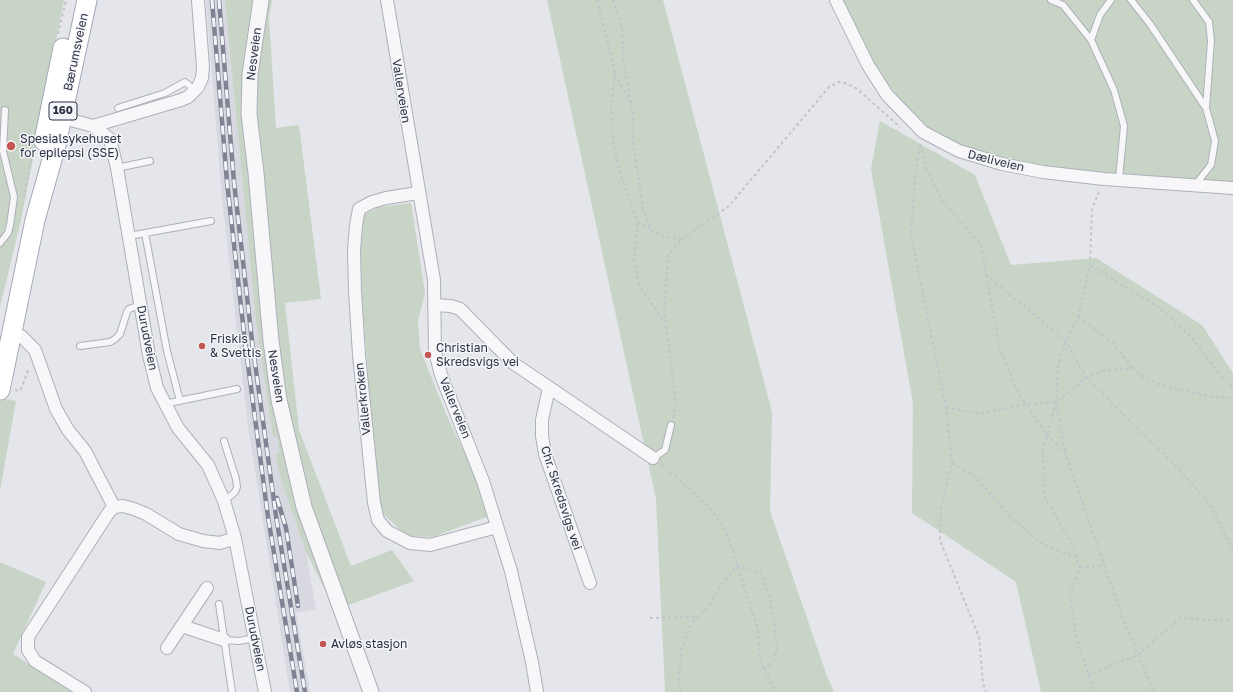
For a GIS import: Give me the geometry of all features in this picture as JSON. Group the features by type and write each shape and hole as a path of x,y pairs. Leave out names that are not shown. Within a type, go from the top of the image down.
{"main road":[{"name":"Bærumsveien","path":"55,116 66,38 76,0"},
{"name":"Bærumsveien","path":"7,389 35,220 38,179 87,0"}],"street":[{"path":"93,126 181,100 195,90 202,78 203,67 198,0"},
{"name":"Nesveien","path":"261,0 250,74 249,114 256,173 271,341 279,400 304,507 371,692"},
{"name":"Vallerveien","path":"386,0 434,280 435,352 441,375 471,450 511,571 532,662 537,692"},
{"name":"Dæliveien","path":"836,0 868,66 887,95 923,132 959,151 1002,164 1043,172 1104,179 1233,188"},
{"name":"Durudveien","path":"55,116 93,126 110,139 117,168 149,355 157,388 164,404 178,428 195,447 208,465 224,501 235,538 265,692"},
{"name":"Vallerkroken","path":"418,193 386,198 372,202 359,209 356,225 354,251 355,299 359,355 374,503 378,520 387,531 410,544 430,545 497,527"},
{"path":"434,305 451,306 460,309 513,363 653,458"},
{"path":"21,336 31,345 37,355 56,409 68,430 85,451 114,507"},
{"name":"Chr. Skredsvigs vei","path":"549,388 542,420 542,436 545,454 590,583"},
{"path":"85,692 35,661 28,650 28,637 109,512 114,507 123,506 134,509 146,514 179,534 203,541 220,543 235,538"},
{"path":"167,648 206,588"},
{"path":"182,626 224,640"}],"lane":[{"path":"1051,0 1063,2 1091,40 1114,90 1124,126 1119,179"},
{"path":"1091,40 1100,15 1111,0"},
{"path":"1131,0 1150,24 1206,108 1215,141 1211,165 1195,185"},
{"path":"1193,0 1209,22 1211,41 1206,108"},
{"path":"118,108 165,93 185,82 195,90"},
{"path":"0,243 8,232 14,197 3,163 5,110"},
{"path":"117,168 150,161"},
{"path":"129,236 211,221"},
{"path":"145,233 167,352 180,400"},
{"path":"80,346 110,342 115,339 120,334 126,312 129,308 140,305"},
{"path":"164,404 237,389"},
{"path":"653,458 665,450 671,425"},
{"path":"224,441 236,479 237,487 235,492 224,501"},
{"path":"219,604 232,692"},
{"path":"224,640 239,642 255,638"}],"path":[{"path":"597,0 615,73 632,106"},
{"path":"613,0 622,29 624,65 633,114 632,135 643,208 652,231"},
{"path":"615,73 612,106 613,140 619,170 638,223 634,259 639,285 666,324"},
{"path":"671,425 676,403 664,311 668,255 682,239 730,206 829,87 839,82 856,88 903,129"},
{"path":"915,139 920,144 925,164 940,198 981,245 1000,350 1018,392 1047,434 1065,452"},
{"path":"920,144 915,176 912,235 946,407 952,463 941,507 940,540 979,637 983,683 986,692"},
{"path":"1094,692 1077,640 1070,595 1080,567 1070,540 1044,496 1043,450 1056,402 1058,365 1066,341 1078,317 1090,265 1092,210 1104,179"},
{"path":"638,223 665,237 682,239"},
{"path":"1090,265 1160,308 1192,338 1221,376 1233,387"},
{"path":"986,275 1066,341 1086,378 1176,466 1210,504 1233,550"},
{"path":"1078,317 1113,343 1133,368 1142,376 1158,384 1212,397 1233,398"},
{"path":"7,389 16,391 21,389 30,366 37,355"},
{"path":"946,407 979,414 1026,404 1056,402 1086,378 1102,371 1133,368"},
{"path":"1056,402 1065,452 1124,622 1154,692"},
{"path":"653,458 706,504 724,526 758,630 760,660 777,692"},
{"path":"952,463 975,476 1008,515 1041,543 1077,558"},
{"path":"681,692 679,680 682,650 692,624 699,617 737,566"},
{"path":"737,566 760,572 770,597 776,627 777,650 773,661 764,669"},
{"path":"1080,567 1105,566"},
{"path":"650,618 699,617"},
{"path":"1088,675 1138,656 1180,618 1233,621"}],"shaded area":[{"path":"206,0 225,0 256,322 273,436 277,437 279,453 275,454 281,480 306,552 316,609 296,613 310,692 290,692 248,426 222,199"}],"green space":[{"path":"0,0 64,0 21,220 0,307"},
{"path":"225,0 272,0 269,18 276,128 299,125 321,299 285,303 299,430 351,566 392,550 414,581 335,610 306,552 281,480 275,454 279,453 277,437 273,437 256,322"},
{"path":"547,0 663,0 772,412 770,511 827,676 834,692 665,692 656,499"},
{"path":"843,0 1233,0 1233,188 1001,162 921,128 871,61"},
{"path":"880,121 975,175 1011,265 1096,258 1202,325 1233,373 1233,692 1041,692 1016,582 912,513 913,403 871,169"},
{"path":"411,203 425,293 418,321 420,349 447,416 478,481 489,516 432,537 407,536 382,513 376,478 358,246 364,215 379,207"},
{"path":"0,398 16,401 0,491"},
{"path":"0,562 46,582 13,654 72,692 0,692"}],"railway":[{"path":"212,0 227,182 245,342 268,517 297,692"},
{"path":"219,0 234,182 252,341 276,516 305,692"},
{"path":"277,498 286,528 298,606"}],"place":[{"name":"Spesialsykehuset for epilepsi (SSE)","path":"11,146"},
{"name":"Friskis & Svettis","path":"202,346"},
{"name":"Christian Skredsvigs vei","path":"428,355"},
{"name":"Avløs stasjon","path":"323,644"}]}
